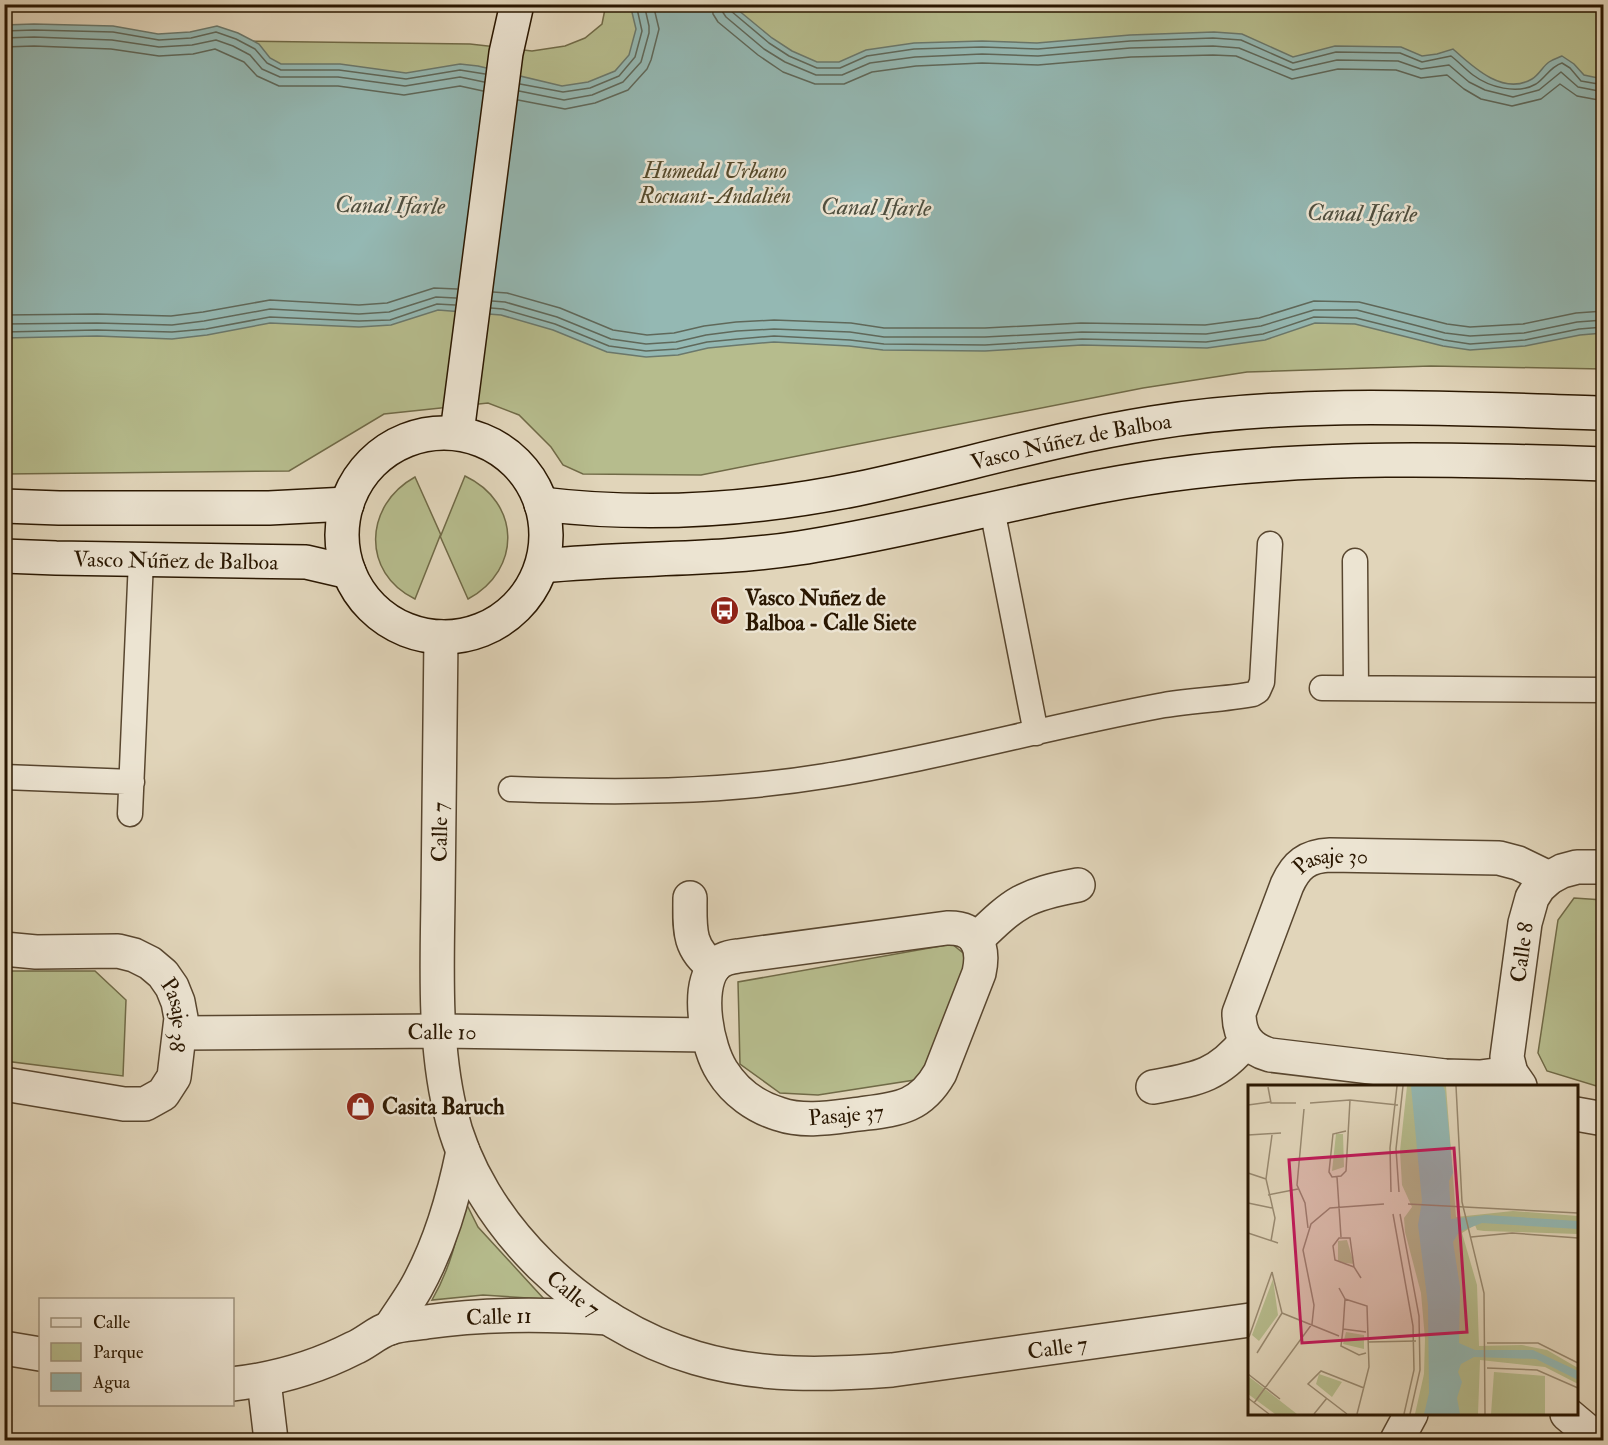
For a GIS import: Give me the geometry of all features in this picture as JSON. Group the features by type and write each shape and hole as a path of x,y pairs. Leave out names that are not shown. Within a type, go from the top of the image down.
{"street":[{"path":"457,433 506,53 517,4"},
{"name":"Vasco Núñez de Balboa","path":"542,504 591,510 654,511 747,506 802,499 857,489 1101,432 1212,415 1270,411 1444,408 1604,413"},
{"path":"440,432 457,433 489,443 516,462 527,475 542,504 546,525 546,545 542,566 527,595 503,619 474,633 441,637 403,628 385,619 370,605 358,590 349,572 342,538 347,504 354,487 375,459 405,440 440,432"},
{"path":"542,566 588,561 698,558 799,548 1117,483 1208,470 1268,465 1420,461 1522,461 1604,465"},
{"path":"4,506 269,508 347,504"},
{"name":"Vasco Núñez de Balboa","path":"4,556 296,562 349,572"},
{"name":"Calle 7","path":"441,637 437,966 443,1072 448,1102 463,1151 481,1187 503,1222 546,1270 574,1294 608,1318 653,1342 695,1358 745,1369 794,1374 843,1374 892,1370 1248,1320"},
{"name":"Pasaje 30","path":"1246,1041 1240,1032 1239,1013 1287,885 1293,872 1309,858 1330,855 1499,858 1518,863 1549,878"},
{"path":"1549,878 1576,867 1604,867"},
{"name":"Calle 8","path":"1515,1080 1507,1058 1508,1042 1525,923 1532,898 1549,878"},
{"path":"690,898 690,928 693,943 700,956 714,967 729,957 946,928 957,928 968,932 976,940 1006,911 1025,898 1037,893 1078,885"},
{"name":"Pasaje 37","path":"714,967 708,978 706,990 706,1035 717,1063 734,1086 763,1108 781,1115 818,1119 906,1106 921,1098 932,1086 940,1072 979,973 980,949 976,940"},
{"name":"Pasaje 38","path":"4,949 36,952 118,951 134,955 150,963 163,974 172,987 181,1018 174,1077 163,1094 145,1104 124,1104 4,1084"},
{"name":"Calle 10","path":"180,1033 441,1031 706,1035"},
{"path":"1153,1087 1198,1078 1215,1071 1232,1058 1246,1041 1252,1047 1270,1055 1462,1077 1515,1080"},
{"path":"1578,1114 1604,1119"},
{"name":"Calle 11","path":"390,1328 416,1289 436,1248 449,1209 463,1151"},
{"name":"Calle 11","path":"248,1382 297,1373 360,1346 390,1328 450,1318 504,1315 569,1315 608,1318"},
{"path":"4,1347 39,1354"},
{"path":"248,1382 271,1440"},
{"path":"1397,1440 1410,1415"},
{"path":"1568,1415 1598,1440"}],"lane":[{"path":"992,509 1036,733"},
{"path":"511,789 597,792 682,790 768,784 876,767 1159,706 1248,695 1258,691 1262,682 1270,544"},
{"path":"130,814 141,560"},
{"path":"1355,561 1356,688"},
{"path":"1322,688 1604,690"},
{"path":"4,777 132,782"}],"green space":[{"name":"Humedal Urbano Rocuant-Andalién","path":"606,4 1603,5 1603,369 1431,366 1247,372 1143,388 701,475 583,474 563,465 551,447 519,415 488,403 384,414 289,471 5,474 5,38 470,44 532,51 565,46 585,38 602,24"},
{"path":"465,476 483,488 496,502 505,518 508,536 506,554 498,571 486,586 468,599 440,536 415,599 397,587 385,573 378,556 376,539 378,521 386,504 398,489 415,477 441,535"},
{"path":"1574,898 1603,900 1603,1088 1547,1071 1538,1053 1558,920"},
{"path":"952,944 968,957 921,1079 818,1095 780,1093 740,1064 738,982"},
{"path":"5,971 95,971 126,1000 123,1076 5,1061"},
{"path":"465,1201 478,1227 544,1299 483,1295 432,1300 449,1264"}],"water":[{"name":"Humedal Urbano Rocuant-Andalién","path":"630,4 732,5 772,38 792,51 817,62 839,62 866,50 914,43 982,41 1037,43 1130,35 1214,32 1242,34 1293,57 1335,46 1401,47 1422,56 1453,49 1479,71 1500,82 1510,84 1532,79 1549,62 1562,56 1584,75 1603,79 1603,333 1580,335 1525,346 1470,350 1443,346 1355,324 1315,323 1265,340 1207,348 1082,345 985,351 883,350 774,342 646,357 607,352 553,330 501,315 438,310 391,325 359,327 270,323 172,339 97,336 5,338 4,25 113,26 158,34 190,32 217,26 238,33 259,44 270,58 281,64 340,64 406,73 460,64 478,66 562,86 588,82 615,71 629,55 636,29"}],"place":[{"name":"Vasco Nuñez de Balboa - Calle Siete","path":"724,610"},
{"name":"Casita Baruch","path":"361,1106"}],"water label":[{"name":"Canal Ifarle","path":"390,205"},
{"name":"Canal Ifarle","path":"876,207"},
{"name":"Canal Ifarle","path":"1362,213"}]}
